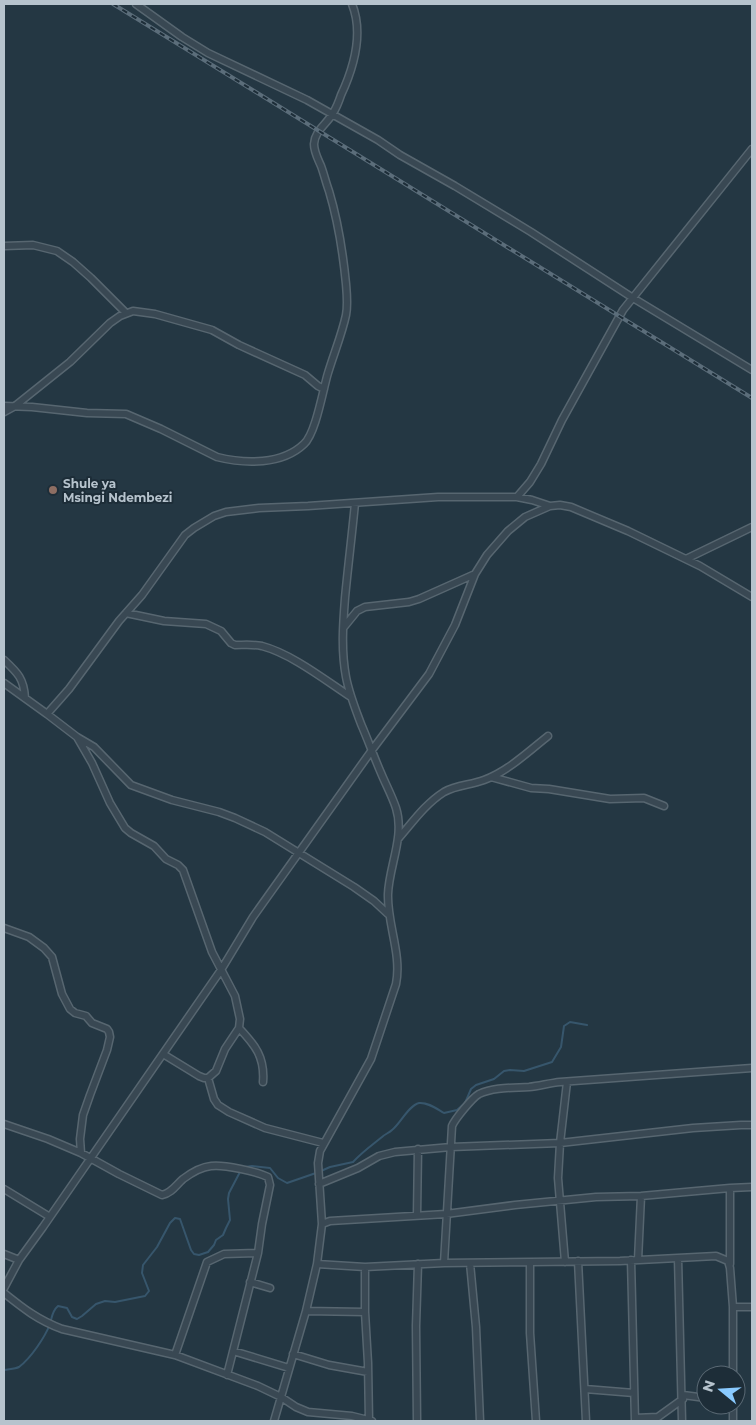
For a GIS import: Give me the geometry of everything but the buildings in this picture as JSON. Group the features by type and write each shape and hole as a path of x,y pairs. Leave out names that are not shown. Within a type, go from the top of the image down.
{"street":[{"path":"136,4 208,53 277,85 333,114 531,232 633,298 752,370"},
{"path":"4,406 87,413 126,414 218,457 238,461 273,460 289,454 307,441 315,421 343,325 347,302 341,248 334,214 314,146 318,130 333,114 349,80 355,58 357,28 352,4"},
{"path":"517,497 530,482 541,464 574,398 623,310 752,150"},
{"path":"4,246 33,245 56,251 92,278 126,313"},
{"path":"4,412 15,406 70,362 110,324 126,313 137,311 212,330 239,345 305,375 324,389"},
{"path":"48,714 149,586 185,535 214,516 226,512 259,508 438,497 517,497 550,506"},
{"path":"274,1421 306,1311 317,1264 322,1224 318,1158 323,1143 371,1059 396,984 397,969 388,914 389,883 399,827 396,809 351,697 342,655 355,503"},
{"path":"4,1288 19,1260 221,970 253,917 372,750 429,674 455,625 475,574 487,555 508,531 525,517 550,506 571,507 628,531 686,559 752,597"},
{"path":"686,559 752,527"},
{"path":"343,628 357,611 365,607 409,602 475,574"},
{"path":"126,613 164,621 206,624 221,631 235,645 260,646 278,652 317,674 351,697"},
{"path":"4,660 22,680 25,698"},
{"path":"4,683 77,737 94,747 127,782 135,787 235,818 277,838 374,901 388,914"},
{"path":"397,840 424,808 443,792 491,777 518,760 548,736"},
{"path":"77,737 125,828 154,846 166,859 183,870 206,936 237,1002 240,1019 239,1028 225,1049 216,1072 208,1078 199,1076 163,1054"},
{"path":"491,777 531,788 549,789 598,798 644,798 664,806"},
{"path":"4,928 29,938 44,948 52,957 62,994 70,1010 86,1016 92,1023 107,1029 110,1034 104,1058 84,1115 80,1139 81,1153"},
{"path":"239,1028 254,1044 261,1057 264,1068 264,1082"},
{"path":"444,1263 453,1123 478,1095 484,1092 567,1082 752,1068"},
{"path":"208,1078 214,1099 218,1105 229,1112 265,1128 323,1143"},
{"path":"565,1262 558,1184 560,1143 567,1082"},
{"path":"4,1124 48,1138 81,1153 162,1196 170,1192 193,1172 212,1165 267,1176 270,1180 270,1185 258,1253 227,1375"},
{"path":"319,1184 358,1168 379,1156 395,1152 451,1147 560,1143 693,1128 752,1125"},
{"path":"417,1215 418,1149"},
{"path":"322,1224 338,1220 446,1214 596,1197 641,1196 752,1187"},
{"path":"730,1188 733,1365"},
{"path":"4,1189 50,1216"},
{"path":"641,1196 635,1260 635,1420 658,1416 682,1397 696,1398"},
{"path":"175,1355 207,1262 224,1254 258,1253"},
{"path":"4,1254 19,1260"},
{"path":"317,1264 365,1266 444,1263 530,1263 716,1256 725,1259 730,1264"},
{"path":"678,1258 682,1421"},
{"path":"578,1261 586,1421"},
{"path":"470,1263 476,1328 480,1421"},
{"path":"530,1263 530,1333 536,1421"},
{"path":"417,1421 416,1326 418,1264"},
{"path":"4,1293 30,1314 62,1329 175,1355 258,1386 311,1413 352,1416 370,1421 365,1266"},
{"path":"250,1282 270,1288"},
{"path":"733,1306 752,1307"},
{"path":"306,1311 365,1312"},
{"path":"233,1351 289,1368"},
{"path":"293,1354 330,1365 368,1372"},
{"path":"585,1389 634,1393"}],"waterway":[{"path":"321,1171 353,1162 391,1131 415,1104 426,1104 444,1113 457,1110 465,1103 471,1089 476,1085 494,1079 504,1071 524,1071 552,1062 561,1047 564,1026 570,1022 587,1025"},
{"path":"245,1167 270,1168 278,1178 287,1183 316,1173"},
{"path":"4,1370 19,1367 28,1358 45,1335 53,1312 58,1306 67,1308 72,1317 77,1319 96,1304 105,1301 115,1302 145,1296 149,1291 142,1273 143,1265 175,1218 180,1219 194,1254 199,1255 208,1252 216,1240 223,1235 230,1220 229,1193 241,1170"}],"railway":[{"path":"113,4 752,398"}],"place":[{"name":"Shule ya Msingi Ndembezi","path":"53,490"}]}
